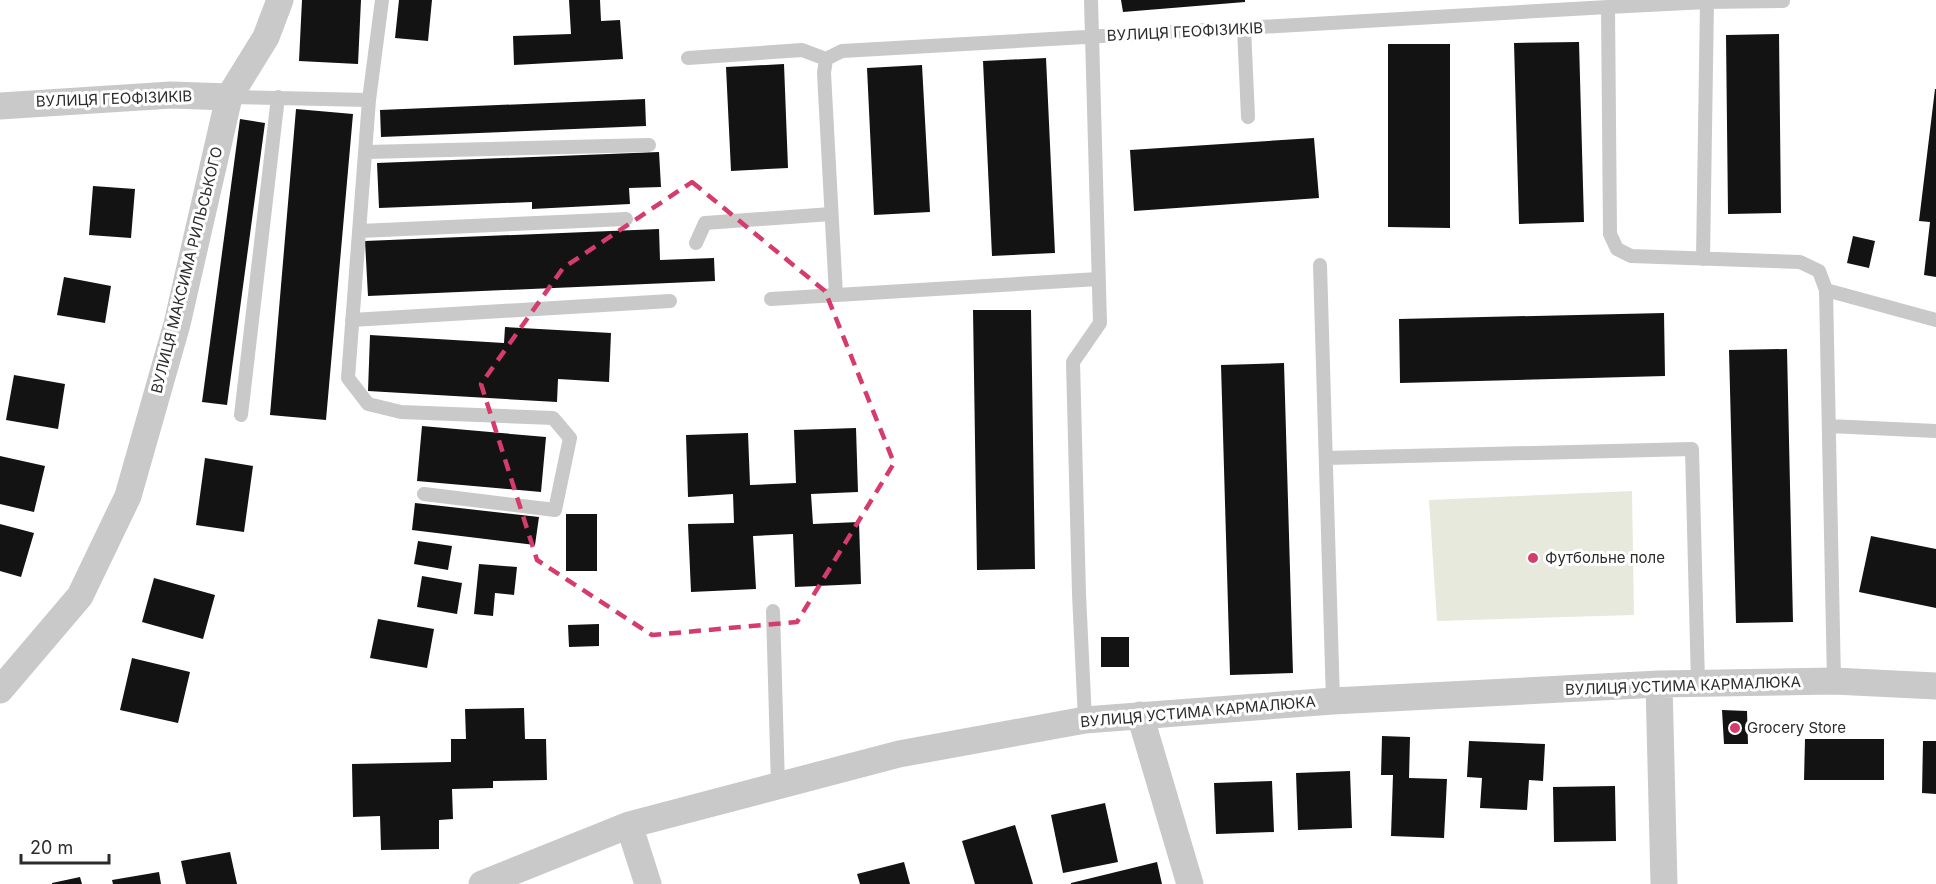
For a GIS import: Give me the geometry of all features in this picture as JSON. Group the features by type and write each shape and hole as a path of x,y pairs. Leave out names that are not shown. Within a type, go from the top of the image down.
{"street":[{"name":"ВУЛИЦЯ МАКСИМА РИЛЬСЬКОГО","path":"0,690 80,596 128,496 177,324 229,97 266,37 280,0"},
{"name":"ВУЛИЦЯ ГЕОФІЗИКІВ","path":"0,106 171,95 229,97"},
{"name":"ВУЛИЦЯ УСТИМА КАРМАЛЮКА","path":"482,884 629,825 899,754 1085,720 1333,701 1659,684 1834,681 1936,686"},
{"path":"1659,684 1664,884"},
{"path":"1140,715 1190,884"},
{"path":"629,825 648,884"}],"lane":[{"path":"382,0 369,100 348,378 368,404 402,411 553,418 570,438 555,510 424,494"},
{"path":"1085,720 1073,362 1100,323 1091,0"},
{"name":"ВУЛИЦЯ ГЕОФІЗИКІВ","path":"826,59 842,51 1608,7 1783,1"},
{"path":"1703,259 1707,2"},
{"path":"1608,7 1610,234 1617,249 1631,256 1800,262 1819,272 1826,290 1834,681"},
{"path":"1244,28 1248,117"},
{"path":"688,58 802,50 826,59 824,73 836,295"},
{"path":"229,97 369,100"},
{"path":"241,415 278,98"},
{"path":"366,152 649,146"},
{"path":"696,243 705,223 831,214"},
{"path":"360,231 626,219"},
{"path":"1320,265 1333,701"},
{"path":"771,299 1098,279"},
{"path":"1826,290 1936,320"},
{"path":"352,320 670,301"},
{"path":"1829,426 1936,431"},
{"path":"1326,458 1692,449 1698,683"},
{"path":"773,610 778,786"}],"highlighted area":[{"path":"692,182 825,291 894,463 797,622 652,635 537,560 481,384 563,268"}],"shaded area":[{"name":"Футбольне поле","path":"1632,491 1634,615 1437,621 1429,500"}],"building":[{"path":"302,0 361,0 358,64 299,61"},
{"path":"399,0 432,0 428,41 395,38"},
{"path":"569,0 600,0 601,21 620,20 623,59 514,65 513,36 571,34"},
{"path":"1121,0 1245,0 1245,2 1123,12"},
{"path":"1779,34 1781,213 1728,214 1726,35"},
{"path":"1579,42 1584,222 1519,224 1514,43"},
{"path":"1388,44 1450,44 1450,228 1388,227"},
{"path":"1046,58 1055,253 992,256 983,61"},
{"path":"784,64 788,168 731,171 726,67"},
{"path":"922,65 930,212 874,215 867,68"},
{"path":"1935,89 1936,277 1924,275 1930,222 1919,221"},
{"path":"645,99 646,126 381,137 380,110"},
{"path":"296,109 353,114 326,420 270,415"},
{"path":"240,119 265,123 227,405 202,402"},
{"path":"1314,138 1319,198 1134,211 1130,150"},
{"path":"659,152 661,187 629,188 630,204 532,209 532,202 379,208 377,163"},
{"path":"93,186 135,189 131,238 89,235"},
{"path":"659,229 660,260 714,258 715,281 368,296 365,241"},
{"path":"1853,236 1875,241 1869,268 1847,263"},
{"path":"64,277 111,286 105,323 57,315"},
{"path":"973,310 1031,310 1035,569 977,570"},
{"path":"1664,313 1665,376 1400,383 1399,319"},
{"path":"505,327 611,333 609,382 558,379 557,402 368,391 370,335 504,343"},
{"path":"1787,349 1793,622 1736,623 1729,350"},
{"path":"1284,363 1293,673 1230,675 1221,365"},
{"path":"14,375 65,384 58,429 6,420"},
{"path":"422,426 546,437 541,492 417,481"},
{"path":"856,428 858,492 811,494 813,524 859,522 861,584 795,587 793,534 753,536 756,589 691,592 688,524 734,523 733,494 688,497 686,435 748,433 750,485 796,483 794,430"},
{"path":"0,456 45,466 34,512 0,504"},
{"path":"205,458 253,466 244,532 196,525"},
{"path":"415,503 539,517 535,545 412,530"},
{"path":"566,514 597,514 597,571 566,571"},
{"path":"0,524 34,533 21,577 0,571"},
{"path":"1871,536 1936,549 1936,608 1859,592"},
{"path":"418,541 452,546 448,570 414,564"},
{"path":"479,564 517,567 514,595 495,593 493,616 474,614"},
{"path":"422,576 462,583 457,614 417,607"},
{"path":"154,578 215,595 203,639 142,622"},
{"path":"378,619 434,629 427,668 370,658"},
{"path":"599,624 599,646 569,647 568,625"},
{"path":"1101,637 1129,637 1129,667 1101,667"},
{"path":"132,658 190,672 178,723 120,710"},
{"path":"524,708 525,739 546,739 547,780 493,781 493,788 452,789 453,819 439,820 439,849 381,850 380,816 353,817 352,764 451,762 451,739 466,739 465,709"},
{"name":"Grocery Store","path":"1722,710 1747,711 1748,744 1724,744"},
{"path":"1382,736 1410,737 1409,778 1447,779 1444,838 1391,836 1393,775 1381,775"},
{"path":"1805,739 1884,739 1884,780 1804,780"},
{"path":"1469,741 1545,744 1543,781 1529,780 1527,810 1480,808 1482,778 1467,777"},
{"path":"1923,741 1936,741 1936,794 1922,793"},
{"path":"1350,771 1352,828 1298,830 1296,773"},
{"path":"1272,781 1274,832 1216,834 1214,783"},
{"path":"1615,786 1616,841 1554,842 1553,787"},
{"path":"1105,803 1118,862 1063,873 1051,815"},
{"path":"1015,825 1033,884 975,884 962,841"},
{"path":"230,852 237,884 186,884 181,861"},
{"path":"904,862 910,884 860,884 857,874"},
{"path":"1157,862 1162,884 1071,884 1071,883"},
{"path":"159,872 161,884 113,884 112,880"},
{"path":"80,877 82,884 52,884 52,883"}],"place":[{"name":"Футбольне поле","path":"1533,558"},
{"name":"Grocery Store","path":"1735,728"}]}
